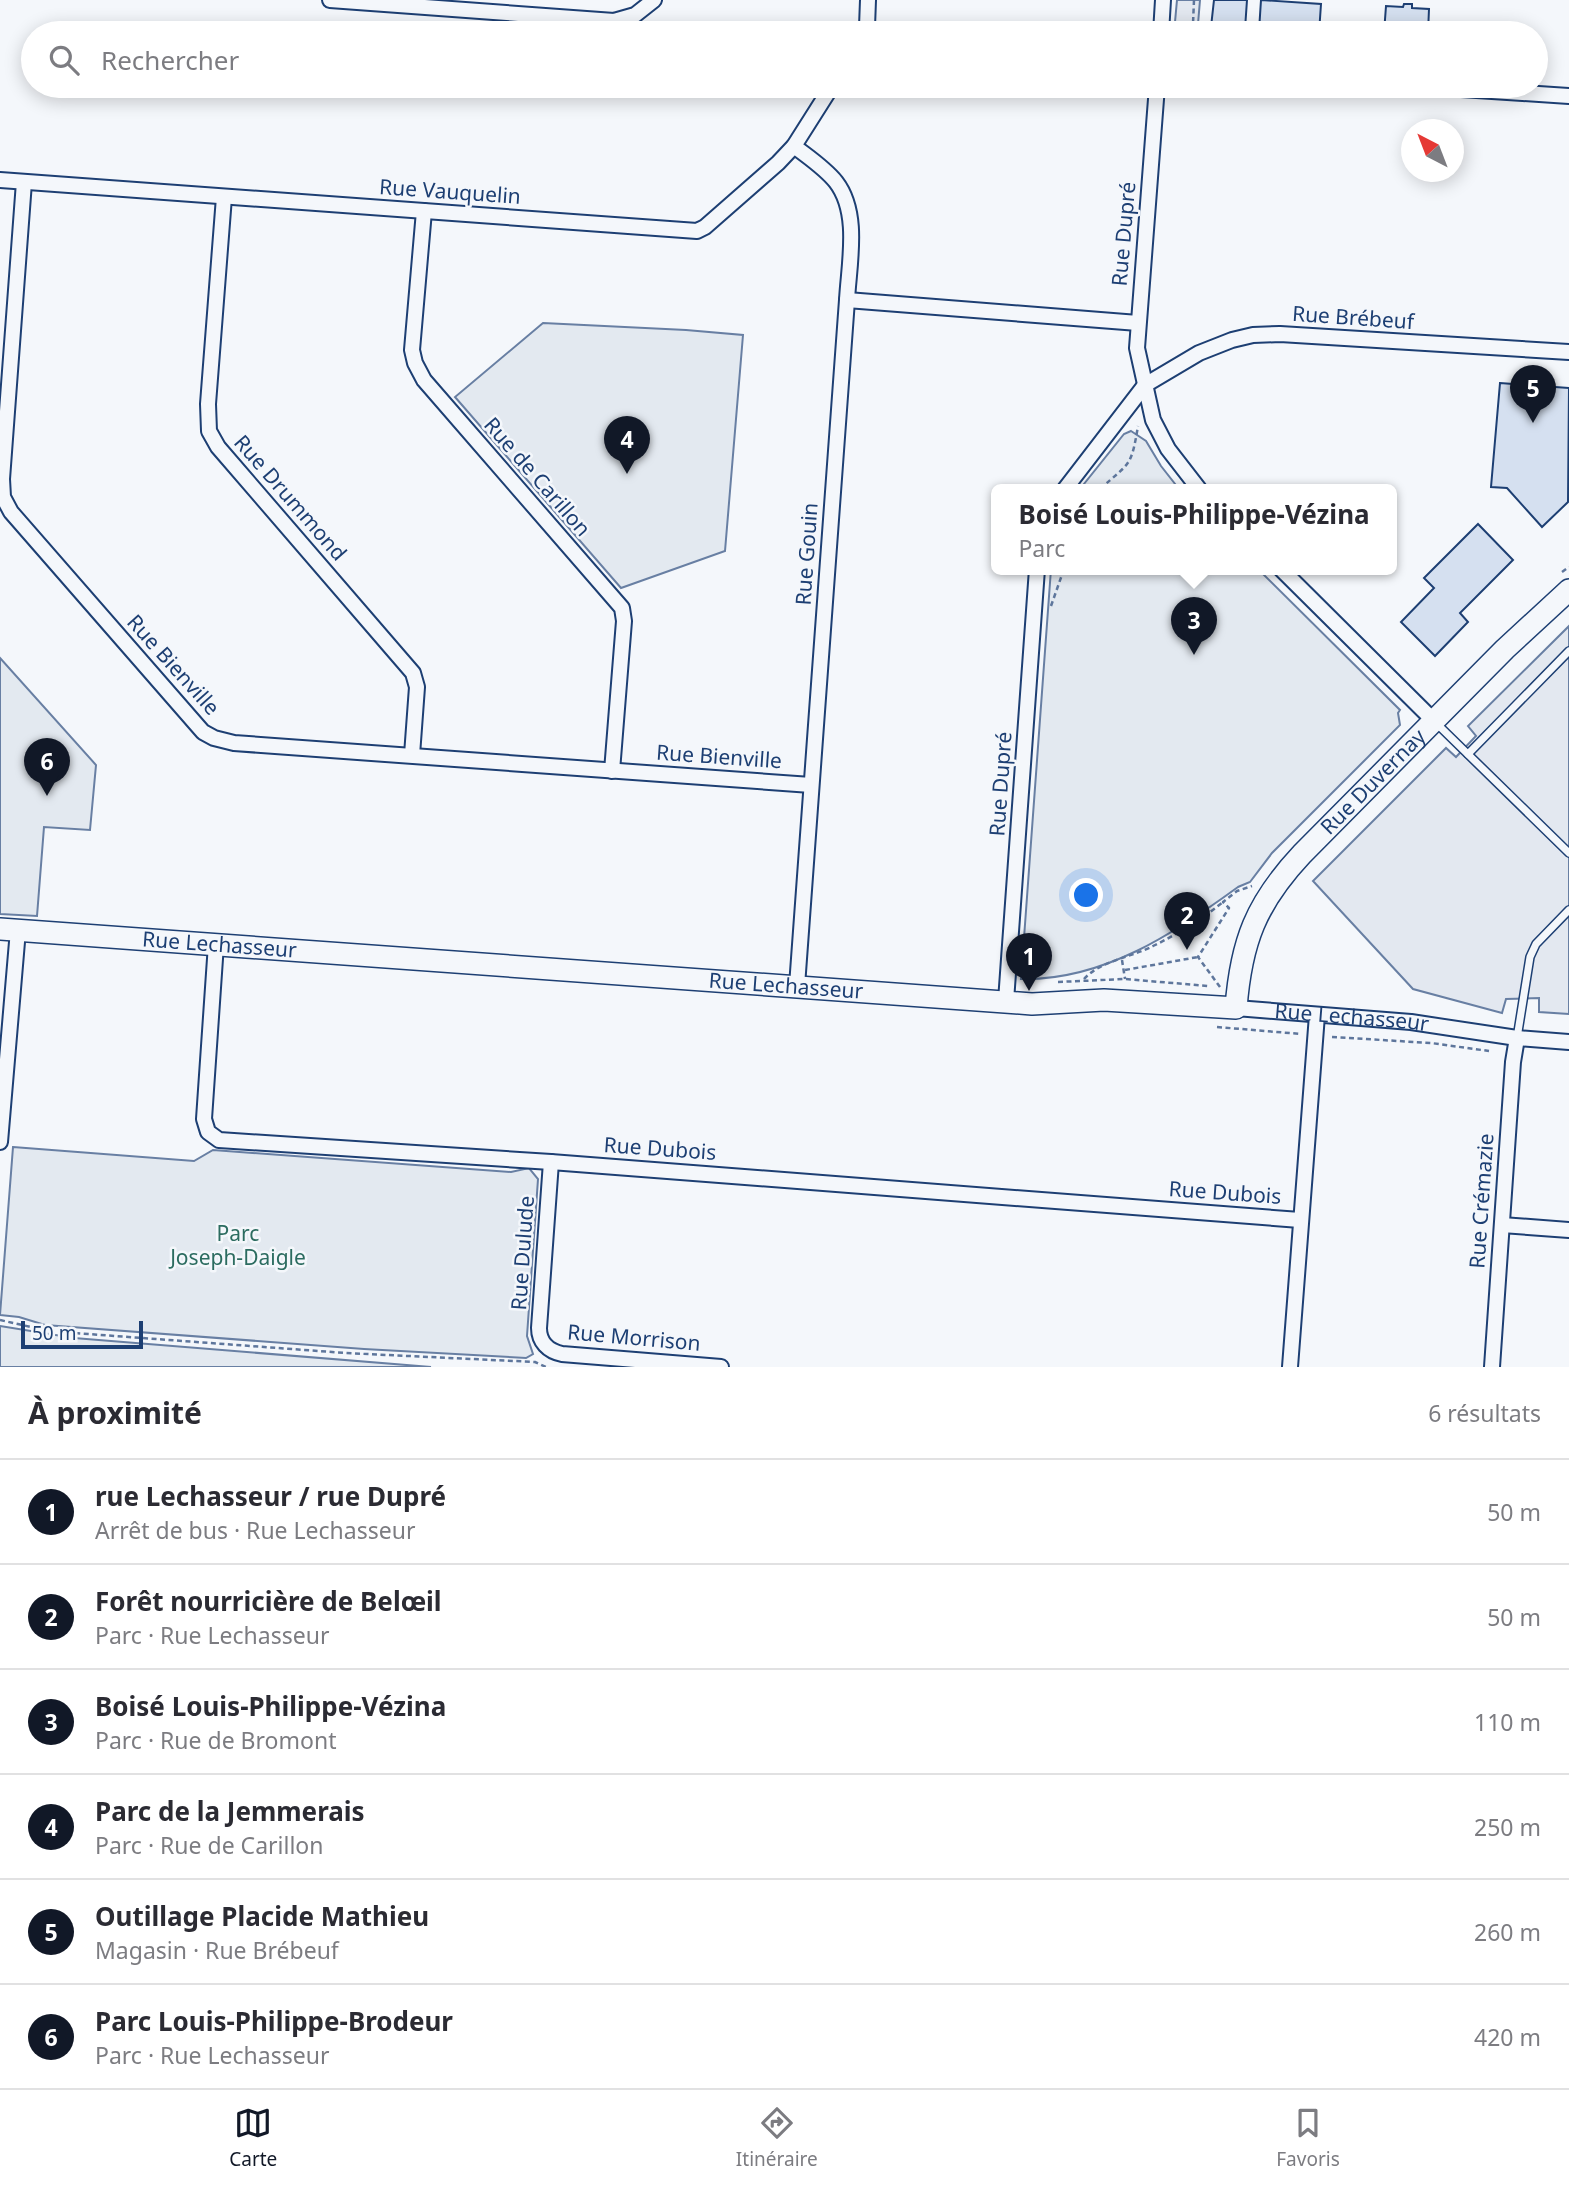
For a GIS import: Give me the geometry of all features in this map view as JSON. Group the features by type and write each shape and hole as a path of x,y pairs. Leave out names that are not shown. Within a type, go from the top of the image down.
{"street":[{"path":"330,0 614,21 635,15 654,0"},
{"path":"867,21 869,0"},
{"path":"1162,21 1163,0"},
{"path":"1548,95 1569,96"},
{"name":"Rue Vauquelin","path":"0,180 696,231 712,221 778,163 794,146 824,98"},
{"name":"Rue Dupré","path":"1156,98 1137,348 1153,420 1178,464 1195,484"},
{"name":"Rue Gouin","path":"794,146 835,181 846,202 850,227 797,986"},
{"name":"Rue Bienville","path":"24,182 2,479 3,497 8,508 189,718 208,735 234,743 811,785"},
{"name":"Rue Drummond","path":"224,197 208,404 209,431 218,447 413,673 417,691 412,755"},
{"name":"Rue de Carillon","path":"424,212 412,343 417,369 622,608 624,621 612,771"},
{"path":"847,300 1138,323"},
{"name":"Rue Brébeuf","path":"1146,385 1215,346 1243,337 1265,334 1569,352"},
{"path":"1069,484 1146,385"},
{"name":"Rue Dupré","path":"1006,1002 1037,575"},
{"path":"1287,575 1434,721"},
{"name":"Rue Duvernay","path":"1236,1008 1244,951 1254,922 1269,894 1302,854 1534,621 1569,590"},
{"path":"0,1142 9,930"},
{"name":"Rue Lechasseur","path":"9,930 1006,1002 1054,1004 1104,1000 1236,1008 1411,1022 1517,1038 1569,1042"},
{"name":"Rue Dubois","path":"216,944 204,1119 206,1128 215,1138 223,1141 551,1162 1300,1220"},
{"path":"1290,1367 1317,1015"},
{"name":"Rue Crémazie","path":"1492,1367 1513,1062 1517,1038"},
{"name":"Rue Dulude","path":"545,1346 539,1328 551,1162"},
{"path":"1502,1225 1569,1230"},
{"name":"Rue Morrison","path":"545,1346 552,1352 562,1354 721,1367"}],"lane":[{"path":"1468,754 1569,651"},
{"path":"1434,721 1569,853"},
{"path":"1517,1038 1530,957 1536,944 1569,910"}],"path":[{"path":"1193,21 1194,0"},
{"path":"1106,484 1129,463 1135,453 1139,425"},
{"path":"1083,980 1093,970 1122,960 1183,931 1237,891 1252,886"},
{"path":"1125,970 1198,957 1228,908 1223,902"},
{"path":"1198,957 1220,987"},
{"path":"1122,960 1125,979"},
{"name":"Rue Morrison","path":"0,1320 40,1329 101,1335 358,1354 535,1362 546,1367"}],"green space":[{"path":"543,323 743,335 725,551 621,588 455,397"},
{"path":"1131,431 1146,441 1175,484 1084,484 1124,434"},
{"path":"1051,575 1264,575 1400,710 1400,725 1272,853 1250,882 1238,887 1163,937 1109,963 1051,978 1021,979"},
{"path":"0,658 96,765 90,830 44,827 37,916 0,914"},
{"name":"Parc Joseph-Daigle","path":"13,1147 194,1161 213,1150 511,1172 529,1168 538,1179 527,1336 533,1354 526,1358 364,1349 45,1325 19,1317 0,1315"},
{"path":"0,1326 74,1338 431,1367 0,1367"}],"shaded area":[{"path":"1177,0 1200,0 1198,21 1175,21"},
{"path":"1569,626 1569,1014 1539,1012 1539,998 1506,999 1502,1013 1413,989 1313,881 1446,748 1456,757 1476,736 1468,726"}],"building":[{"path":"1214,0 1247,0 1246,21 1212,21"},
{"path":"1261,0 1321,4 1320,21 1260,21"},
{"path":"1404,4 1412,4 1412,8 1429,9 1428,21 1385,21 1386,6 1403,7"},
{"path":"1500,383 1569,388 1568,502 1542,527 1507,488 1491,487"},
{"path":"1478,524 1513,560 1460,613 1468,622 1435,656 1401,622 1434,588 1424,578"}],"place":[{"name":"Outillage Placide Mathieu","path":"1533,423"},
{"name":"Parc de la Jemmerais","path":"627,474"},
{"name":"Boisé Louis-Philippe-Vézina","path":"1194,655"},
{"name":"Parc Louis-Philippe-Brodeur","path":"47,796"},
{"name":"Forêt nourricière de Belœil","path":"1187,950"},
{"name":"rue Lechasseur / rue Dupré","path":"1029,991"}]}
